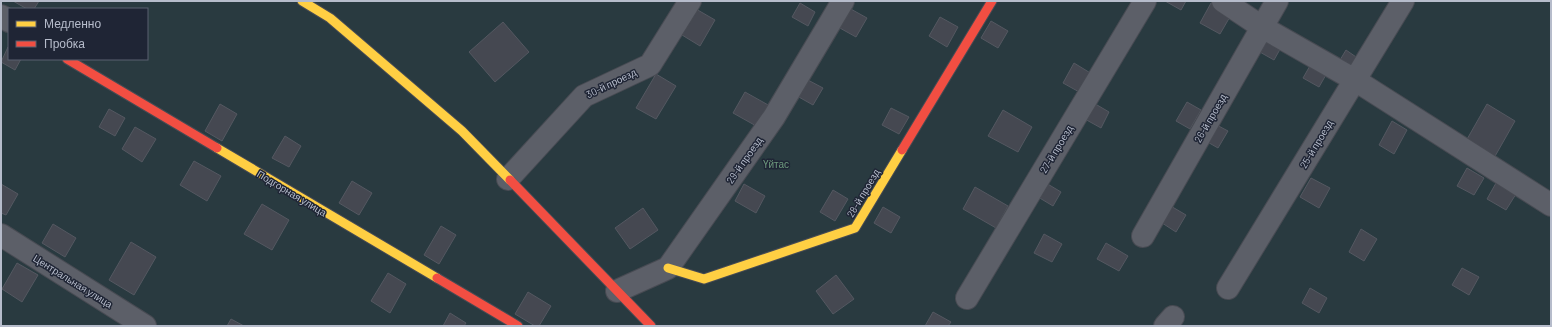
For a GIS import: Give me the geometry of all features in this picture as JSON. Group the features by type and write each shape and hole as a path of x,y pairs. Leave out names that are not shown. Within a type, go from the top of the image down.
{"street":[{"path":"302,1 330,18 462,131 651,326"},
{"name":"30-й проезд","path":"508,178 584,96 650,65 690,1"},
{"name":"29-й проезд","path":"668,268 774,117 843,1"},
{"name":"28-й проезд","path":"668,268 704,279 855,228 992,1"},
{"name":"27-й проезд","path":"967,298 1145,1"},
{"path":"1223,1 1262,27 1355,80 1551,205"},
{"name":"26-й проезд","path":"1143,236 1277,1"},
{"name":"25-й проезд","path":"1228,288 1404,1"},
{"name":"Подгорная улица","path":"69,60 518,326"},
{"name":"Центральная улица","path":"1,235 145,326"},
{"path":"617,290 668,268"}],"green space":[{"name":"Үйтас","path":"1,1 1551,1 1551,326 1,326"}],"building":[{"path":"13,1 39,1 35,8 25,8"},
{"path":"1165,1 1186,1 1181,10"},
{"path":"800,3 815,12 808,26 792,17"},
{"path":"1211,3 1231,15 1220,34 1200,23"},
{"path":"849,8 867,18 856,37 838,27"},
{"path":"696,9 715,20 700,46 682,35"},
{"path":"940,17 958,27 947,47 929,36"},
{"path":"991,21 1008,31 998,48 981,38"},
{"path":"503,22 529,52 495,82 469,52"},
{"path":"1267,35 1283,44 1274,60 1258,51"},
{"path":"8,47 8,60 20,60 15,70 1,62"},
{"path":"1346,50 1359,59 1353,69 1340,60"},
{"path":"1074,63 1092,74 1081,93 1063,83"},
{"path":"1311,64 1327,73 1319,87 1303,78"},
{"path":"656,74 676,86 656,119 636,108"},
{"path":"806,79 823,88 813,105 797,96"},
{"path":"745,92 770,106 758,127 733,113"},
{"path":"1092,102 1109,112 1101,128 1083,118"},
{"path":"1187,102 1201,110 1190,129 1176,121"},
{"path":"220,104 237,114 222,141 205,131"},
{"path":"1487,104 1515,121 1494,158 1466,141"},
{"path":"891,108 909,117 899,134 882,125"},
{"path":"109,109 125,118 115,136 99,127"},
{"path":"1003,110 1032,127 1018,152 988,136"},
{"path":"1392,121 1407,130 1394,154 1379,145"},
{"path":"1213,123 1228,131 1218,148 1204,140"},
{"path":"135,127 156,139 142,162 122,149"},
{"path":"285,136 301,146 289,167 272,158"},
{"path":"194,161 221,176 207,201 180,185"},
{"path":"1467,168 1484,178 1474,195 1457,186"},
{"path":"1311,178 1330,188 1319,208 1300,197"},
{"path":"352,181 372,193 359,215 339,203"},
{"path":"1046,183 1061,192 1053,206 1038,197"},
{"path":"1496,183 1516,194 1506,210 1487,199"},
{"path":"1,184 18,194 6,215 1,213"},
{"path":"744,184 765,196 756,213 735,201"},
{"path":"975,187 1008,206 996,228 963,209"},
{"path":"833,190 848,199 835,221 820,212"},
{"path":"262,204 289,220 272,250 244,234"},
{"path":"1169,205 1186,215 1176,232 1159,221"},
{"path":"883,207 900,217 891,233 874,223"},
{"path":"643,208 658,230 630,249 615,228"},
{"path":"53,224 76,238 65,257 42,243"},
{"path":"441,226 456,235 439,264 424,255"},
{"path":"1361,229 1377,239 1364,261 1349,252"},
{"path":"1044,234 1062,244 1052,262 1034,253"},
{"path":"131,242 156,257 134,295 109,280"},
{"path":"1106,243 1128,256 1119,271 1097,259"},
{"path":"17,263 38,275 22,302 2,289"},
{"path":"1462,268 1479,277 1469,295 1452,285"},
{"path":"388,273 406,284 390,313 371,301"},
{"path":"836,275 854,299 833,314 816,291"},
{"path":"1310,288 1327,298 1319,313 1302,303"},
{"path":"528,292 551,306 539,326 535,326 515,314"},
{"path":"933,312 951,322 948,326 925,326"},
{"path":"450,313 466,323 464,326 443,326"},
{"path":"231,319 244,326 227,326"}],"traffic: slow":[{"path":"302,1 330,18 462,131 510,180"},
{"path":"217,148 437,278"},
{"path":"668,268 704,279 855,228 902,150"}],"traffic: jam":[{"path":"902,150 992,1"},
{"path":"69,60 217,148"},
{"path":"510,180 651,326"},
{"path":"437,278 518,326"}]}
